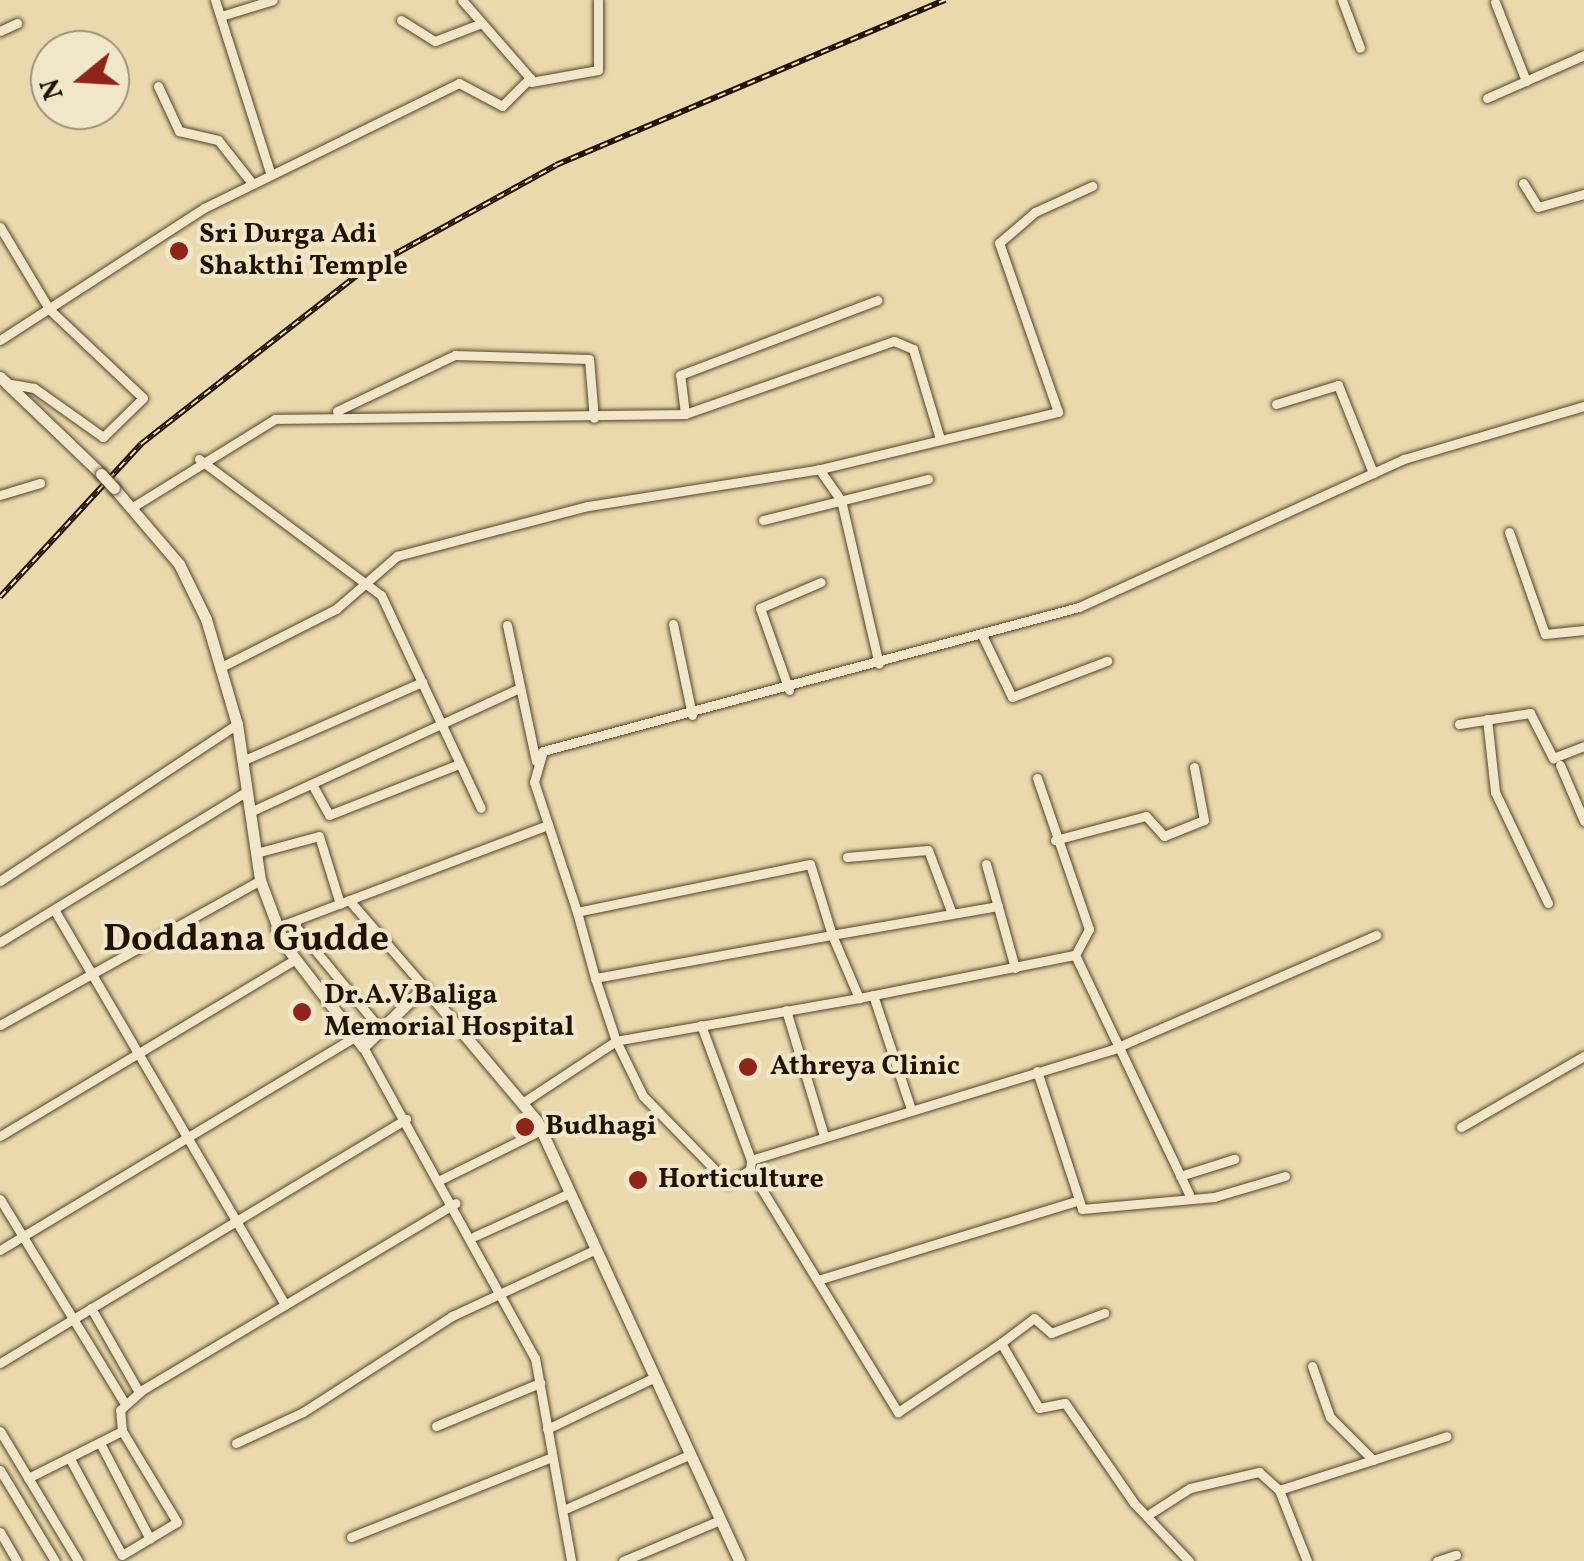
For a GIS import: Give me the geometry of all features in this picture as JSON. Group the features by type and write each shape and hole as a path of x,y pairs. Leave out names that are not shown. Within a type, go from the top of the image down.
{"street":[{"path":"215,0 270,172"},
{"path":"221,16 273,0"},
{"path":"462,0 530,82"},
{"path":"0,340 251,182 459,83 496,108 530,82 598,70 598,0"},
{"path":"1342,0 1360,48"},
{"path":"1496,2 1526,80"},
{"path":"401,20 435,41 479,24"},
{"path":"0,31 16,23"},
{"path":"1487,98 1584,56"},
{"path":"158,86 179,132 218,140 251,182"},
{"path":"1523,182 1538,206 1584,194"},
{"path":"223,666 336,610 358,582 397,556 588,506 820,469 1061,408 999,243 1035,212 1092,186"},
{"path":"0,228 49,308 141,392 140,405 94,436 34,388 3,380"},
{"path":"685,414 680,375 877,300"},
{"path":"132,508 199,459 275,418 334,412 594,418 685,414 894,341 912,348 940,439"},
{"path":"334,412 455,355 589,359 594,418"},
{"path":"3,380 101,474 179,564 223,666 237,724 260,880 276,928 294,960 351,1039 363,1047 475,1236 504,1294 540,1383 571,1561"},
{"path":"1276,404 1338,384 1373,472"},
{"path":"536,761 543,750 789,690 1115,592 1373,472 1584,406"},
{"path":"199,459 358,582 381,595 481,808"},
{"path":"820,469 840,500 879,664"},
{"path":"763,520 928,478"},
{"path":"0,495 40,483"},
{"path":"1509,532 1544,634 1584,630"},
{"path":"789,690 760,608 822,582"},
{"path":"674,624 692,715"},
{"path":"507,625 515,690 536,761 548,825 616,1040 642,1096 728,1183 750,1165 824,1136 1112,1049 1376,935"},
{"path":"982,635 1012,697 1107,661"},
{"path":"242,761 422,682"},
{"path":"250,812 515,690"},
{"path":"1458,724 1534,714 1553,758 1584,746"},
{"path":"1487,719 1495,792 1548,903"},
{"path":"0,881 237,724"},
{"path":"313,786 329,815 459,764"},
{"path":"1560,765 1584,821"},
{"path":"1055,840 1146,816 1164,836 1204,820 1194,767"},
{"path":"1037,778 1055,840 1089,929 1075,956 1112,1049 1189,1194"},
{"path":"0,942 247,792"},
{"path":"276,928 548,825"},
{"path":"256,853 319,836 345,902 424,988 541,1130 739,1561"},
{"path":"847,857 928,850 952,914"},
{"path":"577,912 810,864 832,935 858,998"},
{"path":"986,864 1015,968"},
{"path":"0,1024 260,880"},
{"path":"596,978 998,906"},
{"path":"55,910 285,1306"},
{"path":"292,922 380,1030"},
{"path":"522,1103 616,1040 1075,956"},
{"path":"0,1136 294,960"},
{"path":"363,1047 424,988"},
{"path":"873,995 911,1109"},
{"path":"786,1010 824,1136"},
{"path":"701,1025 750,1165 898,1412 1034,1318 1052,1333 1104,1313"},
{"path":"0,1250 351,1039"},
{"path":"1460,1127 1584,1056"},
{"path":"1037,1072 1073,1202 1082,1209 1189,1194 1214,1198 1285,1176"},
{"path":"0,1362 406,1120"},
{"path":"442,1179 541,1130"},
{"path":"1180,1176 1234,1158"},
{"path":"475,1236 570,1193"},
{"path":"0,1198 125,1404 122,1432 176,1520 118,1555 70,1459"},
{"path":"818,1280 1073,1202"},
{"path":"125,1404 456,1203"},
{"path":"236,1443 504,1294 594,1250"},
{"path":"91,1308 139,1392"},
{"path":"1001,1343 1039,1408 1065,1403 1134,1503 1151,1513 1189,1561"},
{"path":"1312,1366 1330,1417 1373,1460"},
{"path":"547,1429 653,1378"},
{"path":"436,1426 540,1383"},
{"path":"0,1431 78,1561"},
{"path":"28,1478 122,1432"},
{"path":"1279,1490 1447,1436"},
{"path":"100,1443 150,1539"},
{"path":"562,1510 689,1455"},
{"path":"14,1456 0,1468 55,1561"},
{"path":"351,1537 552,1457"},
{"path":"1151,1513 1190,1488 1258,1472 1279,1490 1307,1561"},
{"path":"623,1561 720,1520"},
{"path":"0,1532 17,1561"},
{"path":"653,1549 659,1561"},
{"path":"1437,1561 1456,1554"}],"railway":[{"path":"0,597 141,444 357,275 556,165 945,0"}],"place":[{"name":"Sri Durga Adi Shakthi Temple","path":"179,251"},
{"name":"Dr.A.V.Baliga Memorial Hospital","path":"302,1012"},
{"name":"Athreya Clinic","path":"748,1067"},
{"name":"Budhagi","path":"525,1127"},
{"name":"Horticulture","path":"638,1180"}],"district":[{"name":"Doddana Gudde","path":"246,941"}]}
